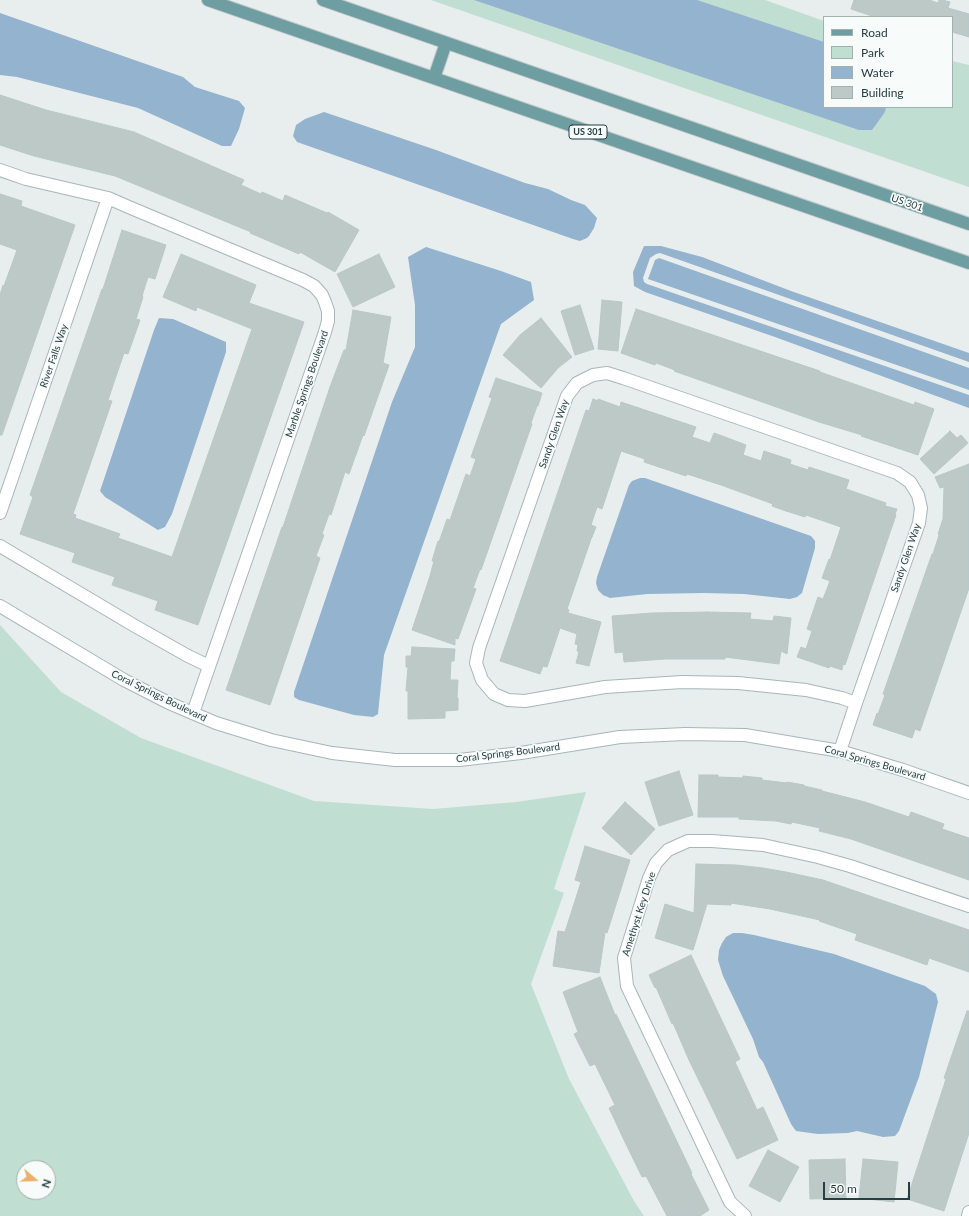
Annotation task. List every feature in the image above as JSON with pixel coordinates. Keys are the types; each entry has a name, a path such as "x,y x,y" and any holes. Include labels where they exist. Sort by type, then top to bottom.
{"main road":[{"name":"US 301","path":"208,0 969,263"},
{"name":"US 301","path":"323,0 969,224"},
{"path":"434,78 446,43"}],"street":[{"name":"Marble Springs Boulevard","path":"0,170 26,179 108,198 303,280 314,286 322,295 328,311 328,320 325,332 193,713"},
{"name":"River Falls Way","path":"0,513 108,198"},
{"name":"Sandy Glen Way","path":"840,751 919,523 921,508 918,495 910,482 897,473 607,373 593,375 577,383 566,396 479,648 476,663 482,680 486,685 494,694 508,700 524,701 605,687 682,682 738,683 806,690 842,698 856,703"},
{"path":"0,546 141,630 209,666"},
{"name":"Coral Springs Boulevard","path":"0,606 124,680 169,703 216,723 271,740 332,753 395,760 459,760 520,753 620,737 685,734 746,735 840,751 903,770 969,793"},
{"name":"Amethyst Key Drive","path":"745,1216 730,1202 627,986 624,958 649,878 656,863 668,850 688,841 712,841 763,845 818,857 850,866 969,906"},
{"path":"968,1216 969,1212"}],"green space":[{"path":"431,0 765,0 823,21 823,108 953,108 953,61 969,65 969,187"},
{"path":"0,625 61,692 141,738 314,801 433,809 516,802 586,792 554,889 564,893 531,984 569,1079 634,1201 644,1216 0,1216"}],"water":[{"path":"474,0 697,0 823,42 823,108 886,108 885,112 872,130 859,130"},
{"path":"0,13 183,77 195,87 239,101 245,108 239,129 231,146 222,146 138,108 17,77 0,75"},
{"path":"324,112 436,150 525,183 548,189 585,205 597,218 594,228 587,238 580,241 573,239 297,142 293,136 296,125 305,119"},
{"path":"644,246 661,246 702,257 791,291 969,353 969,362 660,253 650,258 643,278 644,282 647,284 969,395 969,408 775,337 645,292 634,286 633,272"},
{"path":"426,247 531,282 534,300 501,324 384,655 378,714 373,717 354,715 299,700 294,697 294,692 392,402 415,347 415,305 408,257"},
{"path":"659,258 969,368 969,390 648,279 655,260"},
{"path":"159,318 173,319 226,342 226,352 172,514 165,527 158,530 105,497 100,491"},
{"path":"645,478 811,536 815,541 815,548 802,593 797,597 790,599 744,594 704,593 647,594 610,598 603,595 598,590 596,583 597,577 629,485 632,481"},
{"path":"733,933 754,935 834,954 925,986 936,994 938,1002 919,1077 899,1131 895,1136 883,1137 857,1131 848,1133 818,1134 796,1131 791,1124 763,1062 759,1057 753,1039 723,976 718,960 719,950 726,937"}],"building":[{"path":"854,0 929,0 938,3 939,0 942,0 950,2 948,8 969,14 969,37 953,32 953,16 872,16 851,9"},
{"path":"0,95 46,110 134,132 244,180 241,185 261,194 262,192 283,201 285,195 327,213 328,212 359,230 335,272 300,252 299,254 250,233 251,232 115,176 34,156 0,145"},
{"path":"0,194 22,201 21,206 75,225 2,435 0,435 0,295 17,250 0,244"},
{"path":"122,230 166,245 155,279 148,277 136,319 140,320 128,354 124,353 108,400 112,401 73,514 76,515 75,518 120,534 118,538 172,557 252,329 197,307 196,311 163,297 181,254 256,285 249,303 304,322 198,625 155,610 158,601 112,585 115,577 72,562 75,553 20,534 33,497 30,495 103,289"},
{"path":"379,254 395,287 353,307 337,274"},
{"path":"602,300 622,302 618,351 598,349"},
{"path":"580,305 594,349 575,355 561,311"},
{"path":"636,309 820,371 914,405 915,402 934,409 918,455 861,436 862,435 819,422 674,371 675,370 656,363 655,365 621,353"},
{"path":"353,310 391,317 383,363 389,365 349,474 345,472 331,515 329,514 322,534 324,535 316,556 320,558 270,705 226,690 330,387 344,350 346,350"},
{"path":"541,318 572,357 558,368 541,388 503,355 520,335"},
{"path":"496,378 542,393 481,570 480,569 473,588 476,589 458,639 455,638 455,645 412,630 430,576 434,561 432,561 438,541 439,542 447,519 450,520 466,474 470,476 476,459 471,457 492,398 489,397"},
{"path":"593,399 598,401 598,399 620,407 621,402 696,427 692,437 710,443 714,433 725,437 746,445 743,455 761,461 764,451 791,460 790,464 808,470 809,467 849,480 846,489 886,503 885,506 897,509 845,665 843,664 842,670 830,666 829,668 797,657 801,647 806,649 812,631 807,629 818,597 823,599 830,581 822,578 829,559 830,560 841,527 806,515 805,517 786,511 772,506 773,504 721,485 687,474 686,476 644,462 645,459 621,451 602,509 597,507 591,525 596,527 567,609 569,610 568,613 601,622 589,666 576,663 579,652 577,651 578,645 575,644 577,634 560,628 547,667 543,666 540,674 500,661 586,410 589,411"},
{"path":"950,431 957,438 961,435 968,443 934,474 920,459"},
{"path":"969,464 969,588 920,731 915,729 912,738 873,725 885,695 883,694 933,554 943,519 944,487 940,488 935,477"},
{"path":"652,613 751,613 750,619 773,621 774,616 791,618 787,654 781,651 779,664 725,657 725,659 665,659 624,662 623,652 615,653 612,616"},
{"path":"412,647 455,649 454,661 451,661 450,680 458,680 458,710 445,711 445,718 408,719 408,691 406,691 408,667 406,667 406,656 411,656"},
{"path":"679,771 693,815 659,826 645,782"},
{"path":"699,775 718,775 718,777 743,778 743,776 804,785 865,802 909,817 911,812 944,824 942,829 969,838 969,880 851,839 819,831 820,828 792,822 791,824 776,821 739,819 739,817 698,817"},
{"path":"625,802 655,829 631,855 602,828"},
{"path":"585,846 630,860 607,933 605,932 599,973 553,966 558,931 565,932 581,882 575,880"},
{"path":"696,864 736,865 763,868 823,880 969,930 969,972 929,958 927,965 855,940 857,934 819,921 820,920 770,909 731,903 731,905 707,904 693,950 655,938 665,904 694,913"},
{"path":"691,955 740,1059 735,1062 757,1110 763,1107 778,1140 737,1159 649,975"},
{"path":"600,977 615,1015 616,1014 709,1210 700,1216 667,1216 646,1176 642,1177 624,1140 609,1108 615,1105 595,1064 590,1066 574,1034 578,1032 563,992"},
{"path":"967,1011 969,1011 969,1133 944,1211 907,1199 946,1079 944,1078"},
{"path":"768,1150 799,1167 780,1202 749,1186"},
{"path":"845,1159 846,1198 810,1199 809,1160"},
{"path":"863,1159 898,1162 894,1202 859,1198"}]}
